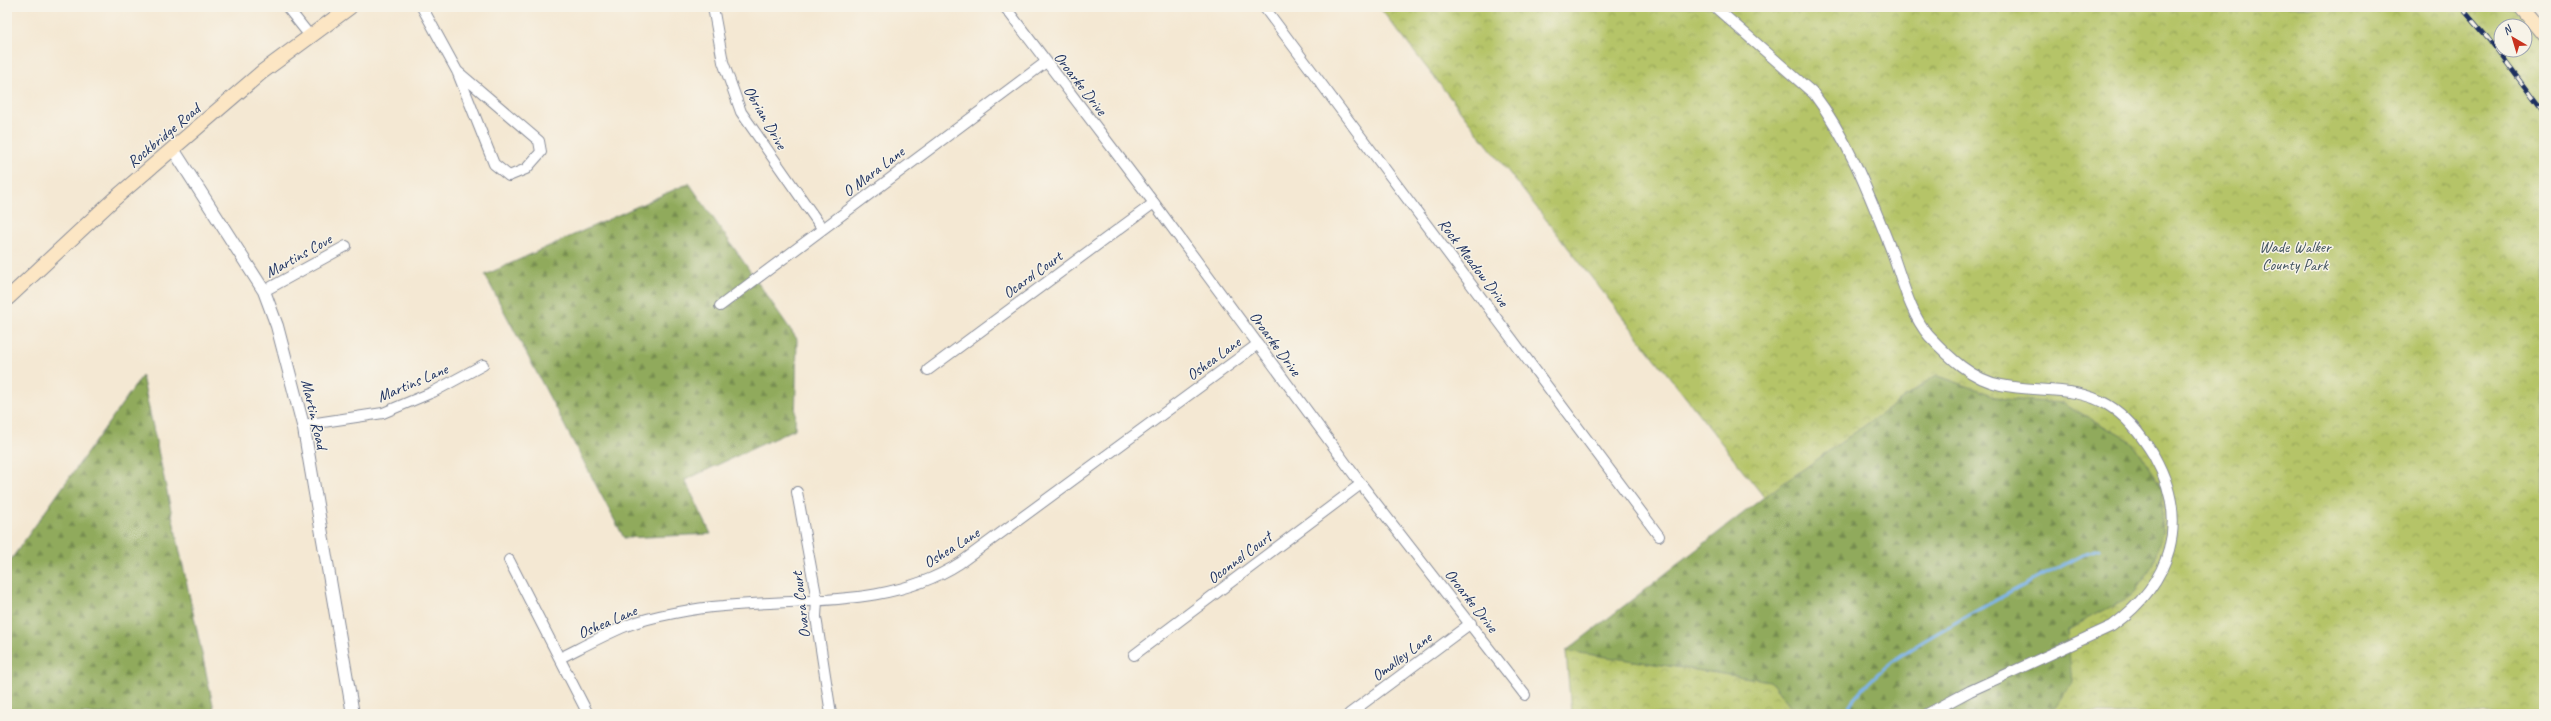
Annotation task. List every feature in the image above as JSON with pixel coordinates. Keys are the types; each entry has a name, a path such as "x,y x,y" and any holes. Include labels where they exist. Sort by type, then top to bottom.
{"main road":[{"name":"Rockbridge Road","path":"7,299 79,230 262,72 350,7"},
{"path":"2521,7 2544,36"}],"street":[{"path":"288,7 310,36"},
{"path":"422,7 457,71 494,164 509,176 526,169 541,152 539,141 457,71"},
{"name":"Obrian Drive","path":"713,7 723,62 742,112 822,228"},
{"name":"Oroarke Drive","path":"1005,7 1154,203 1361,484 1525,694"},
{"name":"Rock Meadow Drive","path":"1264,7 1659,536"},
{"path":"1715,7 1814,94 1827,112 1882,229 1913,308 1928,334 1964,370 1999,385 2066,390 2088,396 2109,406 2132,424 2140,435 2161,468 2170,490 2173,520 2169,550 2164,564 2150,591 2129,613 2112,626 1970,692 1927,714"},
{"name":"O Mara Lane","path":"720,306 822,228 1046,62"},
{"name":"Martin Road","path":"173,149 264,291 277,326 303,425 353,714"},
{"name":"Ocarol Court","path":"928,370 1154,203"},
{"name":"Martins Cove","path":"264,291 346,246"},
{"name":"Oshea Lane","path":"560,658 627,625 663,616 723,606 864,596 905,588 947,571 1258,344"},
{"name":"Martins Lane","path":"303,425 382,413 433,392 483,365"},
{"name":"Oconnel Court","path":"1134,655 1361,484"},
{"name":"Ovara Court","path":"797,492 817,600 816,617 831,714"},
{"path":"509,560 588,714"},
{"name":"Omalley Lane","path":"1349,714 1471,623"}],"green space":[{"name":"Wade Walker County Park","path":"1379,7 2529,7 2544,23 2544,714 2050,714 2072,682 2067,630 2133,595 2152,566 2162,534 2163,489 2132,442 2063,403 2004,399 1936,375 1764,497"},
{"path":"689,183 797,339 795,429 685,480 711,534 624,538 485,275"},
{"path":"1936,375 2004,399 2063,403 2132,442 2163,489 2162,534 2152,566 2133,595 2067,630 2073,682 2050,714 1796,714 1770,681 1566,651 1764,497"},
{"path":"142,376 215,714 7,714 7,565"},
{"path":"1566,651 1770,681 1796,714 1567,714 1571,713"}],"waterway":[{"path":"1843,714 1868,683 1910,649 1960,620 2085,553 2099,549"}],"railway":[{"path":"2461,7 2488,38 2544,113"}]}
